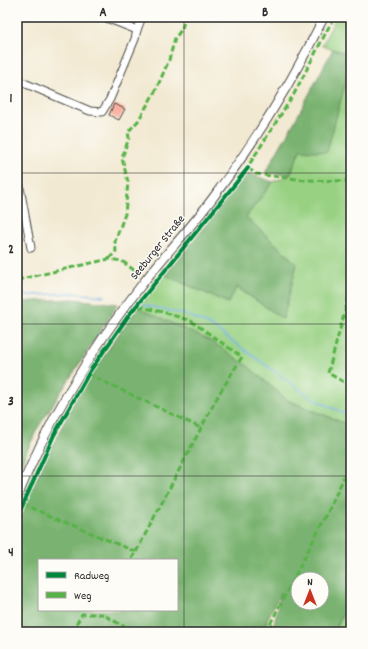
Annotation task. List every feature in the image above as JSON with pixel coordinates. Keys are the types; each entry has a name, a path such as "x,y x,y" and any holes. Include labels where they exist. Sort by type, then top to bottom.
{"main road":[{"name":"Seeburger Straße","path":"17,498 48,431 79,374 123,309 215,196 250,148 300,65 324,17"}],"lane":[{"path":"104,17 137,30"},
{"path":"17,80 90,111 102,112 110,99 135,39 142,17"},
{"path":"17,171 31,248"}],"green space":[{"path":"336,17 351,17 351,55 322,46"},
{"path":"333,49 351,55 351,62 327,152 300,150 290,175 265,173 296,119"},
{"path":"351,62 351,426 287,400 138,308 165,275 228,303 236,287 283,318 297,264 245,216 273,182 290,175 300,150 346,81"},
{"path":"247,173 273,182 246,217 297,264 283,319 237,287 228,303 165,275"},
{"path":"72,299 118,304 37,429 17,473 17,302"},
{"path":"138,308 211,341 249,367 287,400 351,426 351,597 334,632 287,632 274,625 281,592 261,632 17,632 17,517 76,398 129,318"},
{"path":"351,597 351,632 334,632"},
{"path":"266,621 274,625 270,632 261,632"}],"building":[{"path":"114,104 125,109 119,120 109,115"}],"waterway":[{"path":"17,296 72,293 104,296"},
{"path":"143,305 184,314 210,325 310,397 351,417"}],"marked path":[{"path":"109,259 116,251 115,241 125,214 128,182 122,158 129,138 128,132 138,121 156,90 169,60 175,38 182,29 185,17"},
{"path":"245,171 294,94 334,17"},
{"path":"248,168 256,174 305,180 351,181"},
{"path":"17,280 109,259 122,261 139,274"},
{"path":"351,289 328,373 351,386"},
{"path":"136,306 163,312 191,321 242,357 219,394 136,552"},
{"path":"88,374 201,428"},
{"path":"266,632 326,516 351,462"},
{"path":"22,504 136,552 132,559"},
{"path":"72,632 82,614 102,614 134,632"},
{"path":"259,632 271,626 278,626 290,632"}],"cycle path":[{"path":"17,518 54,435 90,371 129,315 248,168"}]}
